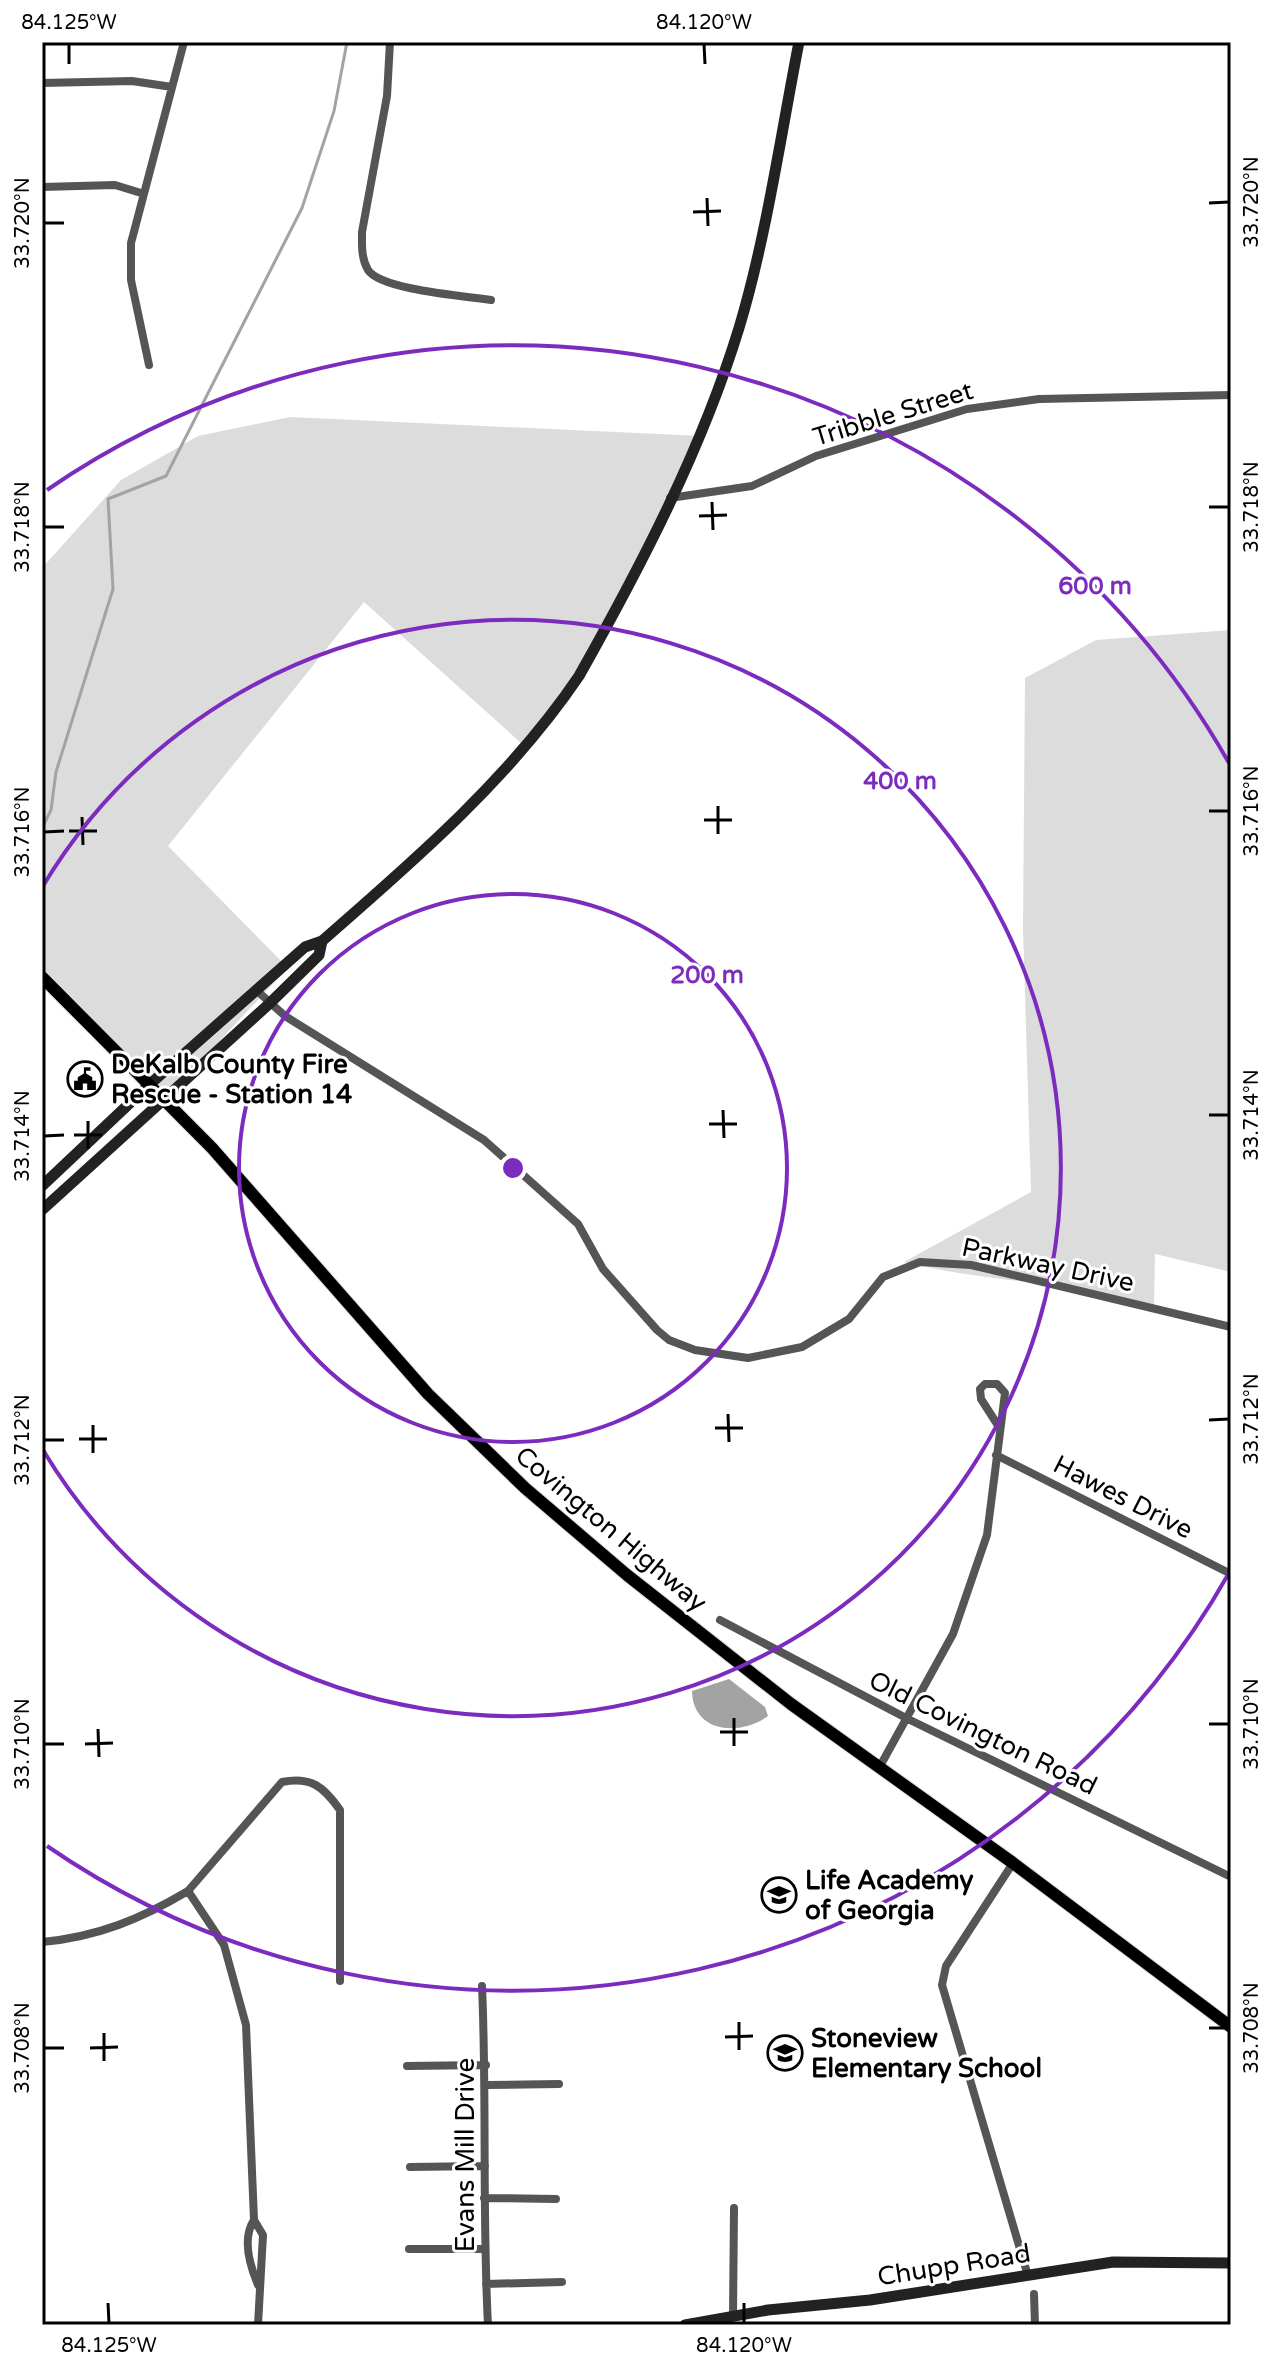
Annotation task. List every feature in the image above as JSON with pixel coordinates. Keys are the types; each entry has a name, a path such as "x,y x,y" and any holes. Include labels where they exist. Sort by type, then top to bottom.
{"main road":[{"path":"42,1186 256,990 305,947 322,941 461,814 556,710 600,639 705,425 738,329 799,42"},
{"path":"42,1210 269,1004 319,955 322,941"},
{"name":"Covington Highway","path":"42,977 212,1148 428,1394 496,1462 627,1575 879,1768 1013,1863 1231,2027"},
{"name":"Chupp Road","path":"685,2325 1113,2262 1231,2263"}],"street":[{"path":"149,365 131,280 131,243 141,193 184,42"},
{"path":"390,42 387,96 362,232 361,254 369,273 388,283 491,300"},
{"path":"42,83 132,81 172,87"},
{"path":"42,187 115,185 141,193"},
{"name":"Tribble Street","path":"669,498 752,486 816,456 967,409 1039,399 1231,395"},
{"name":"Parkway Drive","path":"256,990 269,1004 484,1140 578,1224 603,1269 657,1330 669,1340 695,1350 748,1358 802,1347 849,1319 883,1277 920,1262 971,1265 1231,1327"},
{"path":"879,1768 953,1634 987,1535 1005,1393 997,1384 985,1384 980,1389 981,1399 999,1427"},
{"name":"Hawes Drive","path":"996,1455 1231,1574"},
{"name":"Old Covington Road","path":"720,1620 908,1719 1231,1877"},
{"path":"42,1942 103,1932 146,1916 188,1891 271,1791 282,1782 299,1778 315,1782 340,1810 340,1981"},
{"path":"1013,1863 946,1966 942,1985 1028,2276"},
{"path":"188,1891 224,1945 246,2025 254,2220 263,2235 258,2325"},
{"name":"Evans Mill Drive","path":"482,1986 487,2085 484,2249 488,2325"},
{"path":"407,2066 486,2065"},
{"path":"487,2085 559,2084"},
{"path":"410,2167 485,2166"},
{"path":"484,2198 556,2199"},
{"path":"733,2316 734,2208"},
{"path":"254,2220 249,2227 250,2267 258,2285"},
{"path":"409,2249 484,2249"},
{"path":"486,2284 562,2282"},
{"path":"1034,2294 1035,2325"}],"shaded area":[{"path":"290,417 701,436 592,659 521,743 364,602 168,846 288,968 164,1100 42,979 42,568 121,480 198,436"},
{"path":"1231,630 1231,1272 1155,1254 1154,1306 1092,1292 904,1262 1031,1192 1023,929 1025,678 1096,640"},
{"path":"729,1679 765,1707 768,1716 745,1727 732,1728 709,1723 700,1716 692,1691"}],"waterway":[{"path":"42,828 51,810 56,772 113,589 108,499 166,476 302,208 334,111 347,42"}],"place":[{"name":"DeKalb County Fire Rescue - Station 14","path":"85,1079"},
{"name":"Life Academy of Georgia","path":"779,1895"},
{"name":"Stoneview Elementary School","path":"785,2053"}]}
